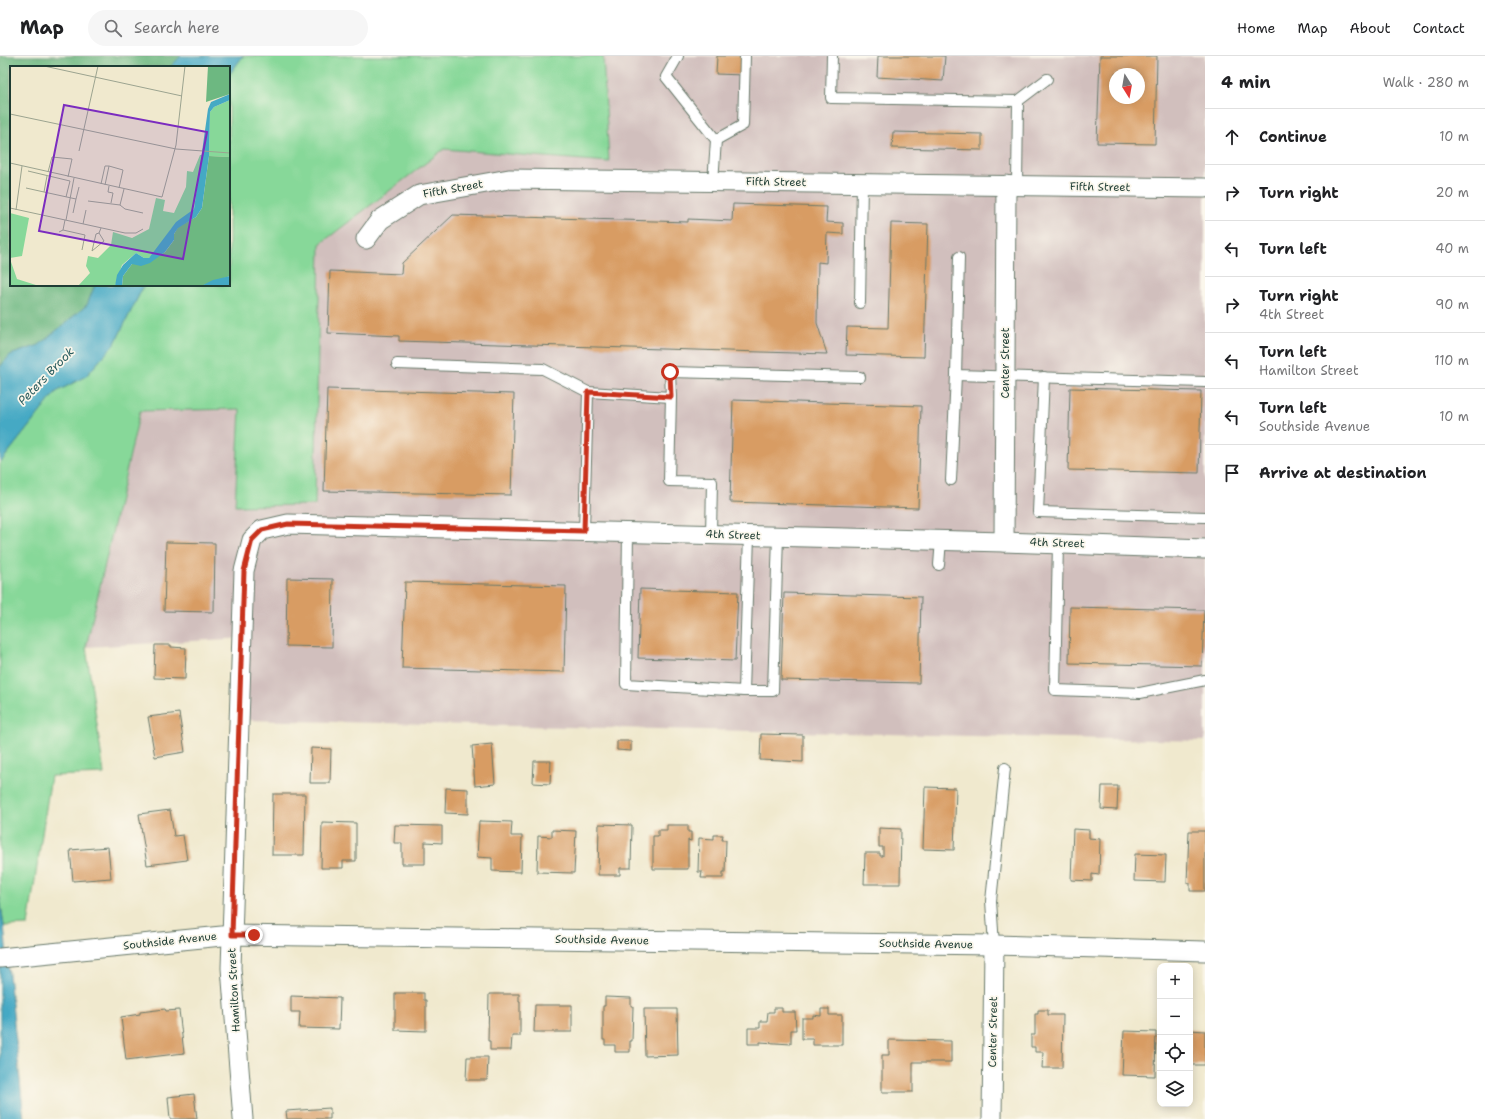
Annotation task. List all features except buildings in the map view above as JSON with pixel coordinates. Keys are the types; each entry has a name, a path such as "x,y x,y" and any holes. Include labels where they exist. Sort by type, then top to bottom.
{"street":[{"name":"Fifth Street","path":"366,239 380,220 419,195 509,179 1205,188"},
{"name":"Center Street","path":"1004,542 1005,377 1011,185"},
{"name":"4th Street","path":"262,530 288,524 1058,543 1205,549"},
{"name":"Hamilton Street","path":"243,1119 231,968 232,935 244,571 252,540 262,530"},
{"name":"Southside Avenue","path":"9,957 232,935 994,945 1205,950"},
{"name":"Center Street","path":"992,1119 994,945"}],"lane":[{"path":"678,56 666,77 716,140 713,182"},
{"path":"716,140 743,125 745,56"},
{"path":"832,56 831,98 1018,101 1047,79"},
{"path":"1011,185 1018,101"},
{"path":"860,303 862,184"},
{"path":"951,480 956,375 959,257"},
{"path":"397,364 543,369 588,392 671,397"},
{"path":"711,534 712,482 669,481 671,397 670,372 860,376"},
{"path":"956,375 1205,382"},
{"path":"1044,377 1038,512 1205,517"},
{"path":"584,531 588,392"},
{"path":"628,532 626,684 744,691 773,691 778,536"},
{"path":"744,691 749,535"},
{"path":"939,565 941,540"},
{"path":"1058,543 1055,690 1140,693 1205,680"},
{"path":"994,945 991,901 1005,768"}],"shaded area":[{"path":"603,56 1205,56 1205,741 243,720 245,638 86,647 140,411 240,409 316,402 320,244 444,149 609,162"}],"green space":[{"path":"0,56 181,56 171,66 10,66 10,286 95,286 87,305 39,345 10,355 0,367"},
{"path":"243,56 603,56 609,162 444,149 320,244 315,505 235,506 240,409 140,411 86,647 104,774 51,776 28,925 4,926 0,898 0,463 56,392 86,376 115,343 144,286 230,286 230,74"}],"water":[{"path":"181,56 243,56 230,74 230,66 171,66"},
{"name":"Peters Brook","path":"95,286 144,286 115,343 86,376 56,392 0,463 0,367 10,355 39,345 87,305"},
{"path":"0,898 4,926 24,1119 0,1119"}],"route":[{"path":"254,935 232,935 244,571 252,540 262,530 288,524 584,531 588,392 671,397 670,372"}]}
